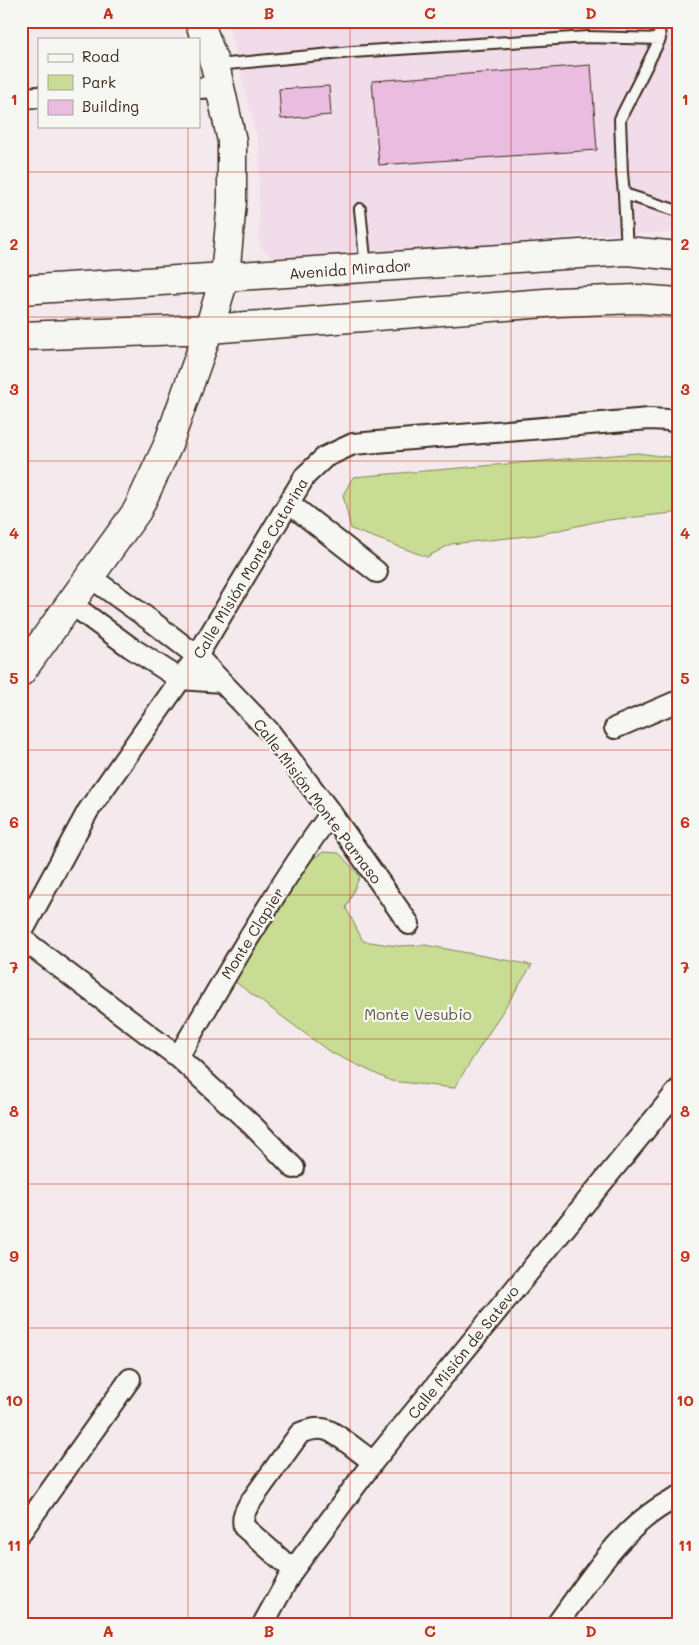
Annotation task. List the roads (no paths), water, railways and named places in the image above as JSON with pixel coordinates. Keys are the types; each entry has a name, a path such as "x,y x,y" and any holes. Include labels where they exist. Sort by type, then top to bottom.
{"main road":[{"path":"21,672 137,511 167,447 209,329 225,276 232,202 232,140 212,80 199,21"},
{"name":"Avenida Mirador","path":"21,290 627,251 678,256"},
{"path":"21,336 209,329 558,302 638,299 678,302"}],"street":[{"path":"21,98 38,98"},
{"name":"Calle Misión Monte Catarina","path":"21,934 88,811 198,656 305,476 325,457 353,444 650,419 668,420 678,423"},
{"path":"290,504 377,572"},
{"name":"Calle Misión Monte Parnaso","path":"90,577 198,656 269,731 331,813 409,924"},
{"path":"70,604 130,647 180,679 222,682"},
{"path":"615,728 678,701"},
{"name":"Monte Clapier","path":"178,1057 250,934 310,841 331,813"},
{"path":"21,938 178,1057 253,1126 294,1168"},
{"name":"Calle Misión de Satevo","path":"263,1624 292,1570 373,1462 678,1090"},
{"path":"21,1532 130,1379"},
{"path":"292,1570 244,1527 242,1520 249,1504 300,1433 308,1430 329,1430 373,1462"},
{"path":"557,1624 613,1549 640,1521 664,1503 678,1497"}],"lane":[{"path":"627,251 620,119 660,39 658,21"},
{"path":"212,80 362,52 588,37 660,39"},
{"path":"624,194 678,210"},
{"path":"360,209 366,268"}],"park label":[{"name":"Monte Vesubio","path":"418,1014"}]}
